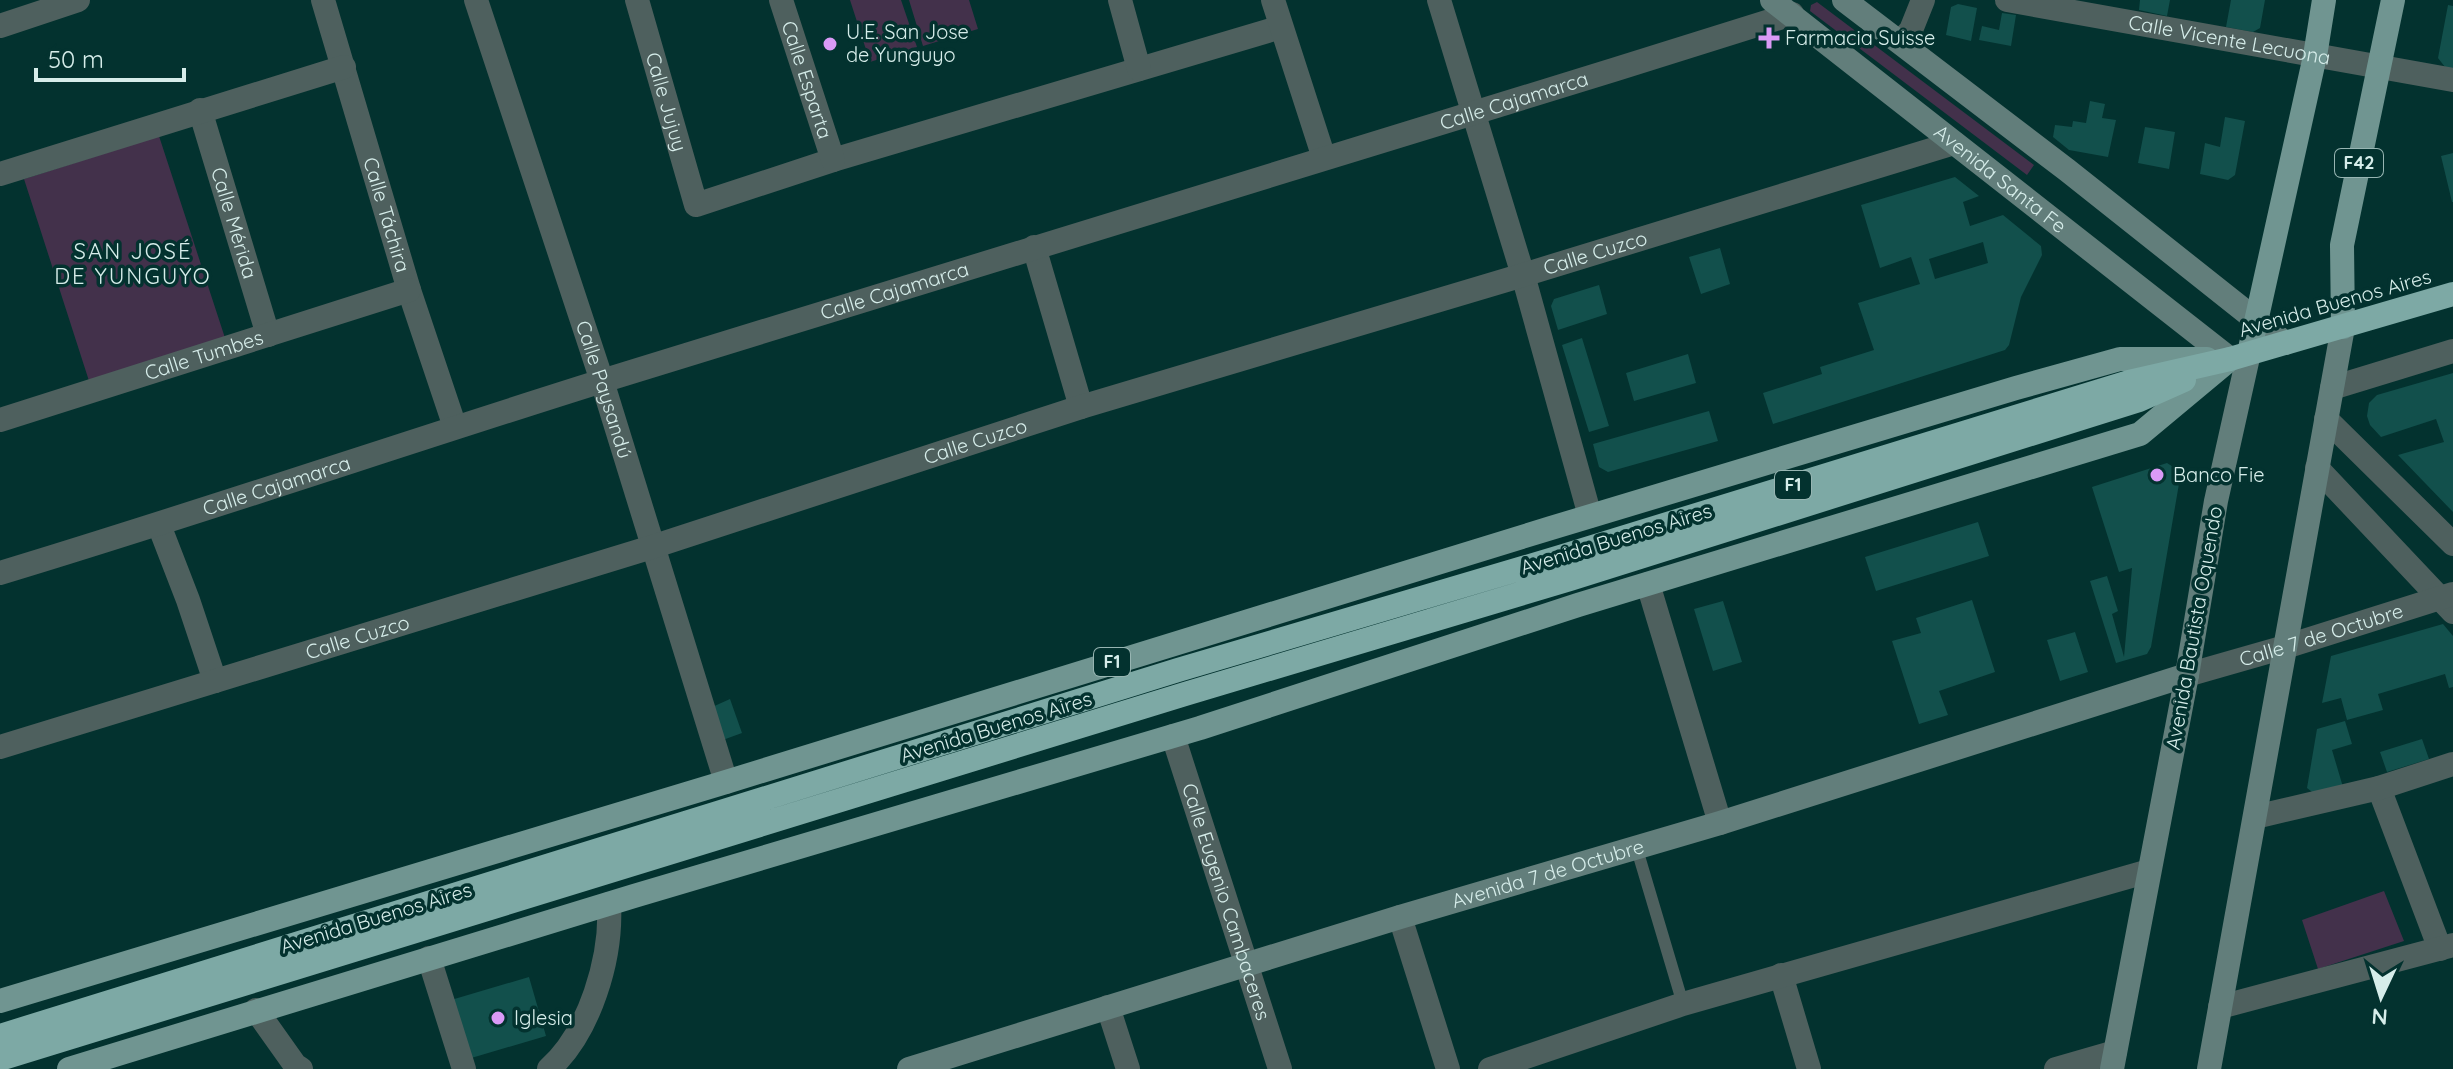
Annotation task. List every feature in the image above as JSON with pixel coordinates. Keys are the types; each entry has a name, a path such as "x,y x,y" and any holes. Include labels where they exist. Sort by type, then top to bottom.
{"highway":[{"name":"Avenida Buenos Aires","path":"0,1036 1178,670 2129,382 2239,356 2453,294"},
{"name":"Avenida Buenos Aires","path":"0,1059 2035,434 2139,400 2239,356"}],"main road":[{"path":"1844,0 2067,170 2285,343"},
{"name":"Avenida Bautista Oquendo","path":"2114,1060 2187,675 2239,356 2256,321 2315,56 2324,0"},
{"name":"F42","path":"2209,1069 2343,327 2342,245 2393,0"},
{"name":"Avenida Santa Fe","path":"1782,7 1954,143 2239,356"},
{"name":"Avenida Buenos Aires","path":"0,1001 2016,388 2120,359 2239,356"},
{"name":"Avenida Buenos Aires","path":"69,1069 256,1010 1173,736 1648,584 2140,434 2239,356"},
{"name":"Avenida 7 de Octubre","path":"909,1069 1400,917 1720,823 2187,675"}],"street":[{"path":"0,26 78,0"},
{"name":"Calle Táchira","path":"323,0 409,290 455,427"},
{"name":"Calle Paysandú","path":"476,0 602,381 726,782"},
{"name":"Calle Jujuy","path":"637,0 696,205 833,160"},
{"name":"Calle Esparta","path":"781,0 833,160"},
{"path":"1120,0 1139,69"},
{"path":"1273,0 1324,158"},
{"path":"1439,0 1523,275 1590,516"},
{"path":"1900,42 1911,30 1923,0"},
{"name":"Calle Vicente Lecuona","path":"2007,0 2453,80"},
{"name":"Calle Cajamarca","path":"0,573 159,525 602,381 1474,114 1782,7"},
{"path":"833,160 1281,27"},
{"path":"0,174 344,67"},
{"name":"Calle Mérida","path":"200,110 268,335"},
{"name":"Calle Cuzco","path":"0,747 652,547 1081,407 1954,143"},
{"path":"1034,247 1081,407"},
{"name":"Calle Tumbes","path":"0,420 409,290"},
{"path":"2332,388 2453,351"},
{"path":"2326,419 2453,544"},
{"path":"2317,468 2449,601"},
{"path":"159,525 215,681"},
{"path":"1648,584 1720,823"},
{"name":"Calle 7 de Octubre","path":"2187,675 2449,601"},
{"name":"Calle Eugenio Cambaceres","path":"1173,736 1280,1069"},
{"path":"2255,817 2379,788 2453,764"},
{"path":"2220,1007 2446,947 2379,788"},
{"path":"1490,1069 1683,1004 2149,871"},
{"path":"549,1069 578,1032 595,990 606,958 609,904"},
{"path":"1400,917 1448,1069"},
{"path":"429,958 464,1069"},
{"path":"1781,975 1809,1069"},
{"path":"1108,1007 1128,1069"},
{"path":"256,1010 301,1069"},
{"path":"2056,1069 2114,1060"}],"lane":[{"path":"1636,846 1683,1004"}],"shaded area":[{"path":"850,0 901,0 917,47 870,62"},
{"path":"909,0 969,0 978,29 923,46"},
{"path":"1817,2 2034,165 2027,175 1810,11 1811,5"},
{"path":"159,136 226,341 90,384 24,179"},
{"path":"2384,891 2404,941 2318,969 2302,920"}],"building":[{"path":"2140,0 2170,0 2167,16 2139,10"},
{"path":"2231,0 2265,0 2260,28 2253,32 2226,27"},
{"path":"1958,4 1977,8 1971,41 1946,35 1951,7"},
{"path":"2448,5 2453,6 2453,69 2445,67 2438,58"},
{"path":"2002,13 2016,15 2011,46 1979,40 1982,26 1999,30"},
{"path":"2090,101 2105,104 2102,118 2116,120 2108,157 2069,150 2053,137 2055,125 2072,127 2073,121 2086,123"},
{"path":"2225,117 2245,121 2235,175 2228,180 2200,174 2205,143 2220,147"},
{"path":"2145,127 2175,132 2169,169 2138,163"},
{"path":"2453,153 2453,202 2452,202 2441,156"},
{"path":"1955,177 1979,196 1963,202 1970,226 2003,215 2041,246 2042,255 2021,297 2009,345 2005,350 1773,424 1763,393 1822,374 1820,367 1874,350 1858,303 1920,284 1911,257 1880,268 1861,205","holes":["1983,242 1988,263 1935,279 1929,259"]},
{"path":"1720,248 1730,284 1701,294 1689,257"},
{"path":"1599,285 1607,314 1558,330 1551,306 1554,299"},
{"path":"1582,338 1609,426 1589,432 1562,345"},
{"path":"1688,354 1696,383 1634,401 1626,373"},
{"path":"2453,373 2453,512 2398,455 2444,442 2436,419 2381,437 2370,425 2367,416 2369,403 2377,395"},
{"path":"1709,411 1718,441 1608,472 1599,467 1593,444"},
{"path":"2167,463 2181,472 2151,647 2147,654 2116,663 2090,581 2107,576 2118,611 2112,614 2124,657 2132,568 2119,572 2092,487"},
{"path":"1978,522 1989,556 1876,591 1865,557"},
{"path":"1972,600 1995,672 1939,691 1948,715 1919,724 1892,641 1921,633 1916,618"},
{"path":"1723,601 1742,662 1713,671 1694,609"},
{"path":"2443,624 2453,636 2453,687 2449,688 2445,674 2378,694 2383,710 2347,720 2341,698 2322,703 2331,656"},
{"path":"2075,632 2088,672 2060,681 2047,640"},
{"path":"730,699 742,733 720,741 710,708"},
{"path":"2345,721 2352,744 2332,750 2343,787 2316,795 2307,788 2317,729"},
{"path":"2422,739 2429,759 2387,772 2380,752"},
{"name":"Iglesia","path":"529,977 546,1036 468,1059 451,1000"}],"place":[{"name":"Farmacia Suisse","path":"1769,38"},
{"name":"U.E. San Jose de Yunguyo","path":"830,44"},
{"name":"Banco Fie","path":"2157,475"},
{"name":"Iglesia","path":"498,1018"}],"district":[{"name":"SAN JOSÉ DE YUNGUYO","path":"133,264"}]}
